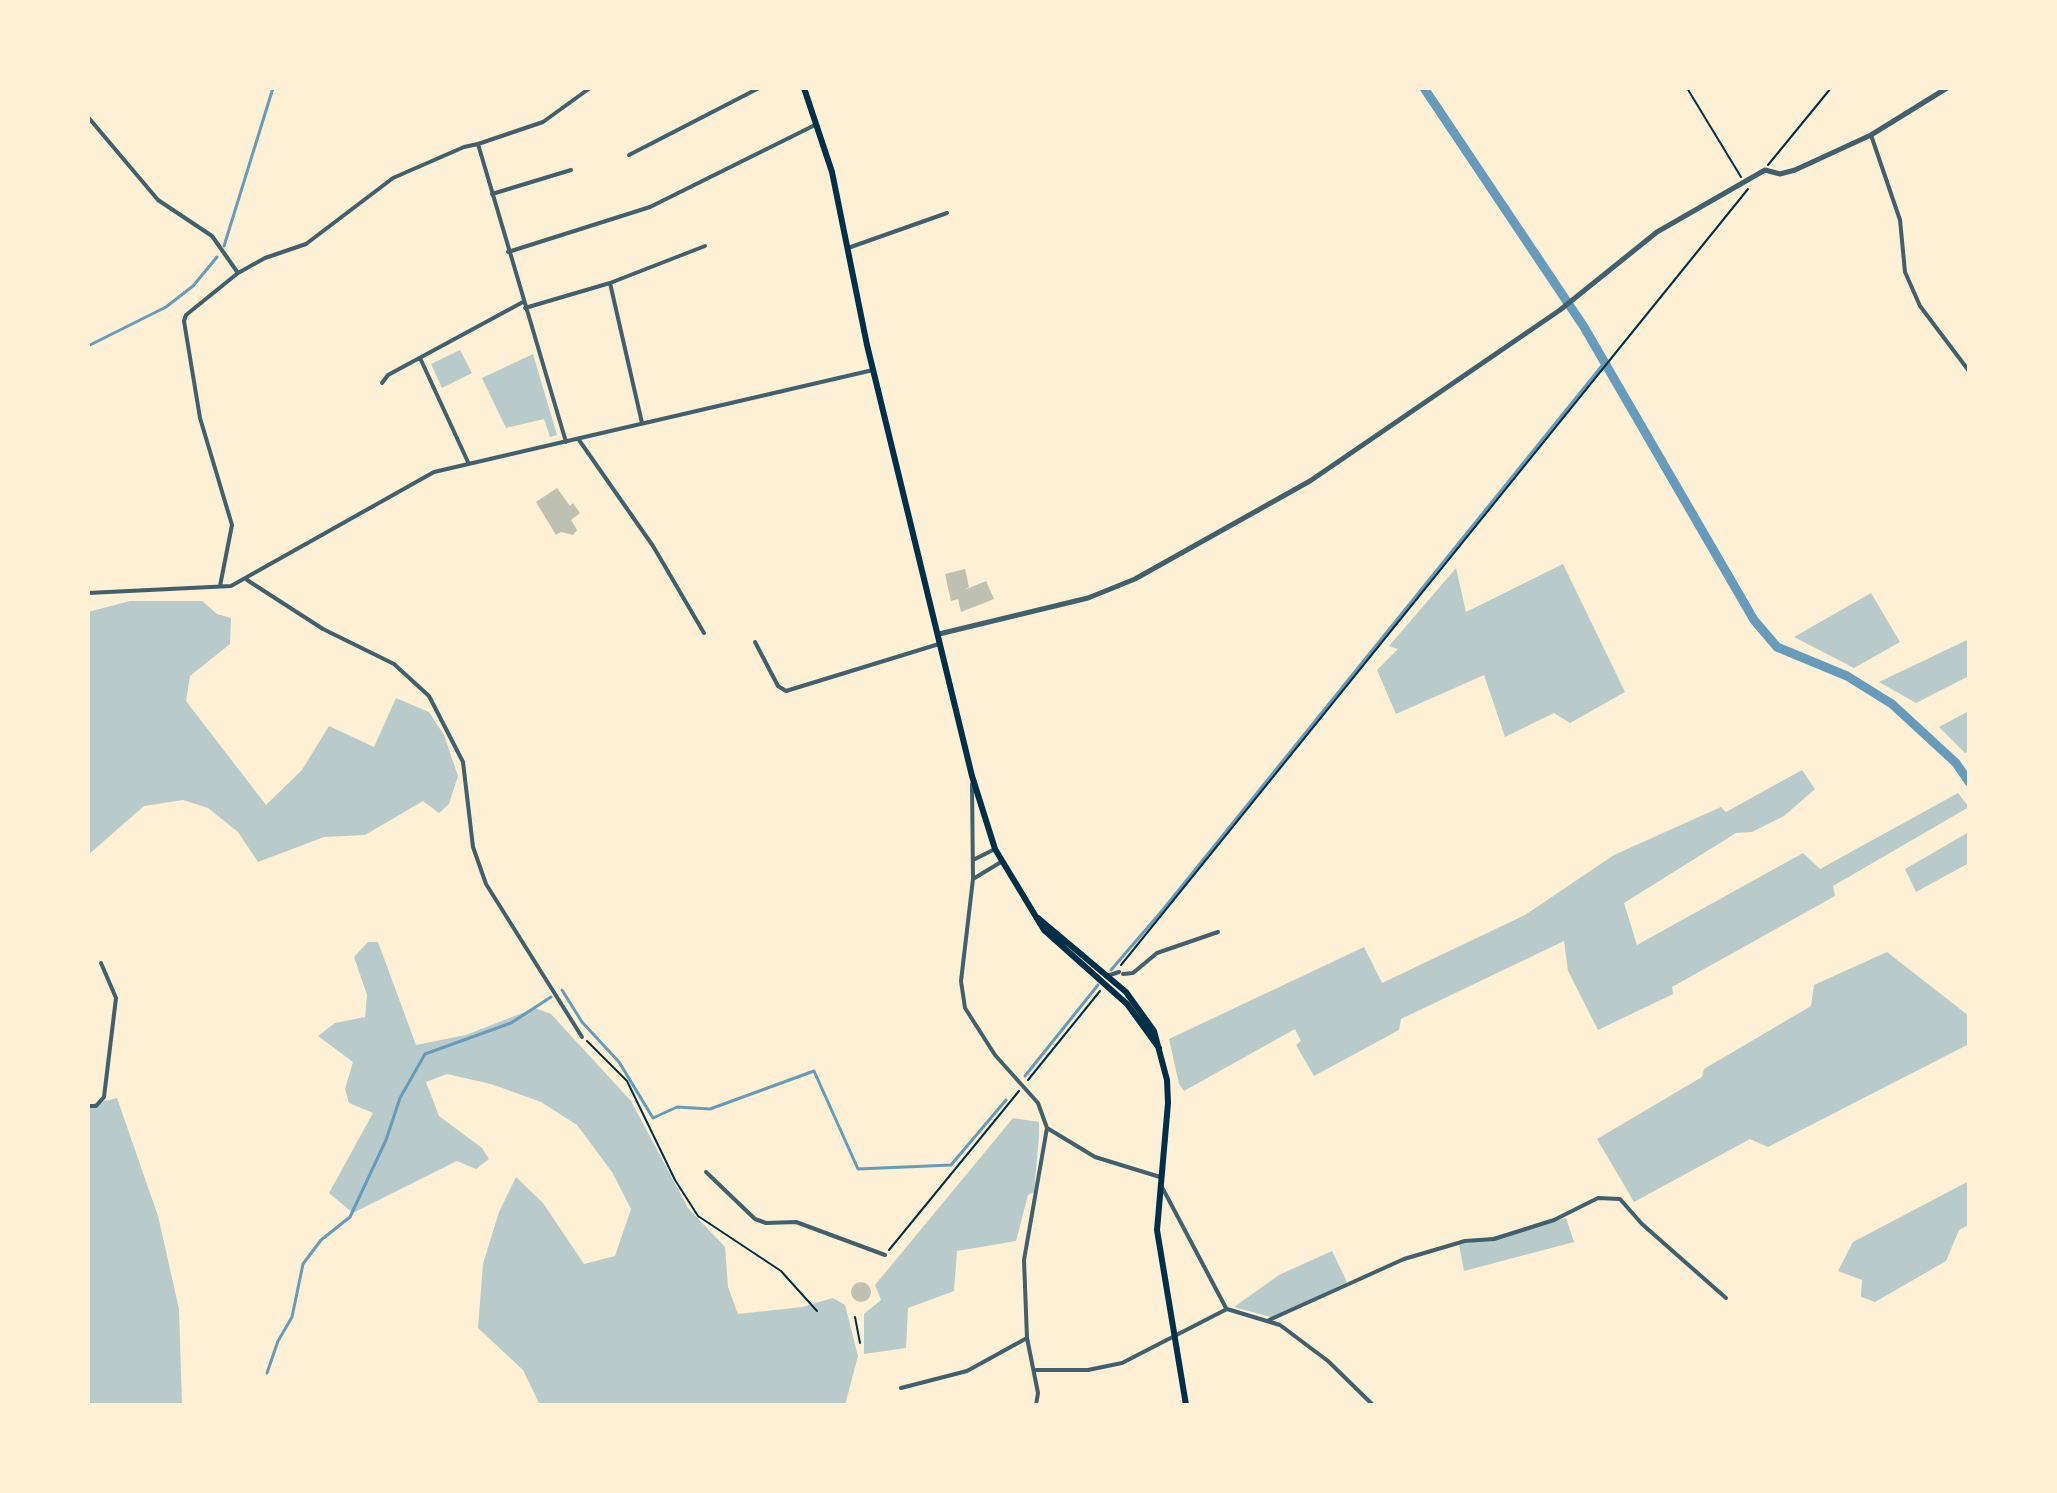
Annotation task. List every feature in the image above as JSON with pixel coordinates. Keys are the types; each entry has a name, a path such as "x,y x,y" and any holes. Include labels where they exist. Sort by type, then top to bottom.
{"main road":[{"path":"804,88 818,124 873,370 973,778 995,849 1055,942 1106,980 1132,1009 1159,1048 1168,1103 1157,1230 1186,1405"}],"street":[{"path":"219,587 232,525 200,418 184,321 193,306 238,273 265,258 306,244 401,174 464,147 543,122 590,88"},
{"path":"629,155 759,88"},
{"path":"939,634 1088,598 1135,579 1310,481 1560,310 1657,232 1762,172 1780,174 1795,170 1871,135 1947,88"},
{"path":"88,117 158,200 212,236 238,273"},
{"path":"508,252 650,207 818,124"},
{"path":"1871,135 1900,220 1905,272 1920,306 1969,371"},
{"path":"478,144 566,442"},
{"path":"492,194 571,170"},
{"path":"848,248 947,213"},
{"path":"382,383 388,375 524,305 610,283 705,246"},
{"path":"610,283 642,423"},
{"path":"420,358 468,462"},
{"path":"88,593 219,587 247,580 415,481 468,462 873,370"},
{"path":"579,439 653,546 704,633"},
{"path":"247,580 323,629 394,664 429,696 463,762 473,847 486,884 582,1037"},
{"path":"755,642 778,686 786,691 941,643"},
{"path":"973,778 973,879 961,981 965,1008 970,1021 1044,1112 1047,1128 1024,1260 1027,1338 1036,1370 1036,1405"},
{"path":"973,860 995,849"},
{"path":"973,879 1001,862"},
{"path":"1106,980 1119,972 1133,973 1157,953 1218,932"},
{"path":"88,1106 96,1106 104,1097 116,998 101,963"},
{"path":"1047,1128 1095,1157 1160,1180 1227,1309"},
{"path":"706,1172 755,1219 766,1223 796,1222 885,1255"},
{"path":"1269,1320 1404,1259 1465,1241 1494,1239 1554,1220 1598,1198 1620,1199 1642,1224 1726,1298"},
{"path":"1036,1370 1106,1368 1227,1309 1269,1320 1328,1361 1373,1405"},
{"path":"901,1388 967,1371 1027,1338"}],"path":[{"path":"1687,88 1744,182"},
{"path":"1762,172 1831,88"},
{"path":"1119,972 1752,185"},
{"path":"885,1255 1106,980"},
{"path":"582,1037 627,1081 675,1180 698,1216 781,1271 817,1311"},
{"path":"855,1317 860,1343"}],"shaded area":[{"path":"460,350 472,373 442,388 431,364"},
{"path":"533,354 557,435 550,437 544,419 506,428 482,378"},
{"path":"1563,564 1625,692 1570,723 1554,713 1505,737 1484,675 1396,714 1377,670 1398,649 1389,646 1456,568 1466,612"},
{"path":"1871,593 1900,642 1854,668 1794,637"},
{"path":"130,601 202,601 217,614 231,618 230,644 190,676 186,701 266,805 302,770 329,726 374,747 396,698 429,712 444,735 458,776 449,804 439,813 423,801 365,835 324,837 258,862 238,832 208,808 183,800 144,806 88,855 88,612"},
{"path":"1969,639 1969,676 1916,703 1879,682"},
{"path":"1969,711 1969,751 1965,753 1939,727"},
{"path":"1802,770 1815,789 1784,816 1752,832 1736,833 1624,903 1637,945 1803,853 1820,869 1958,793 1969,807 1833,886 1835,896 1672,987 1673,994 1598,1030 1568,971 1564,941 1401,1019 1399,1030 1314,1076 1296,1045 1301,1041 1295,1029 1184,1091 1179,1084 1169,1039 1364,947 1382,983 1525,915 1614,855 1721,807 1726,812"},
{"path":"1969,832 1969,863 1916,892 1905,869"},
{"path":"368,942 378,942 416,1045 466,1035 535,1008 551,1014 631,1101 688,1208 725,1247 728,1287 738,1314 802,1307 833,1298 845,1305 858,1356 845,1405 540,1405 523,1370 478,1328 483,1264 499,1212 516,1177 543,1203 584,1264 615,1256 631,1209 612,1172 577,1125 541,1102 491,1084 447,1074 426,1082 439,1116 482,1148 489,1159 476,1169 457,1161 353,1213 329,1193 373,1113 349,1103 345,1089 353,1062 318,1036 335,1023 365,1017 367,995 354,957"},
{"path":"1887,952 1969,1016 1969,1044 1768,1147 1750,1139 1634,1202 1597,1139 1702,1077 1704,1069 1811,1006 1814,985"},
{"path":"117,1098 158,1216 179,1309 182,1405 88,1405 88,1105"},
{"path":"1013,1118 1039,1122 1034,1192 1028,1195 1016,1241 957,1251 954,1291 908,1308 906,1348 864,1354 864,1314 881,1300 875,1285"},
{"path":"1969,1181 1969,1225 1959,1230 1946,1261 1875,1302 1861,1297 1862,1280 1838,1271 1853,1242"},
{"path":"1566,1218 1574,1242 1464,1271 1459,1245"},
{"path":"1332,1251 1347,1282 1274,1318 1234,1307 1279,1275"}],"building":[{"path":"557,488 570,506 573,503 580,513 571,520 577,530 573,535 561,532 556,535 536,502"},
{"path":"965,569 969,587 964,590 986,581 994,599 961,612 958,599 951,601 945,574"},
{"path":"861,1282 868,1285 871,1292 868,1299 861,1302 854,1299 851,1292 854,1285"}],"waterway":[{"path":"224,246 273,88"},
{"path":"1424,88 1584,327 1754,620 1777,647 1847,676 1892,704 1956,763 1969,782"},
{"path":"88,346 166,307 193,286 217,257"},
{"path":"1111,970 1605,362"},
{"path":"1025,1076 1098,985"},
{"path":"562,990 582,1022 619,1062 653,1118 677,1107 710,1109 814,1071 858,1169 951,1165 1006,1100"},
{"path":"267,1373 278,1341 292,1317 303,1264 321,1240 350,1217 386,1140 400,1098 425,1054 511,1023 551,997"}]}
